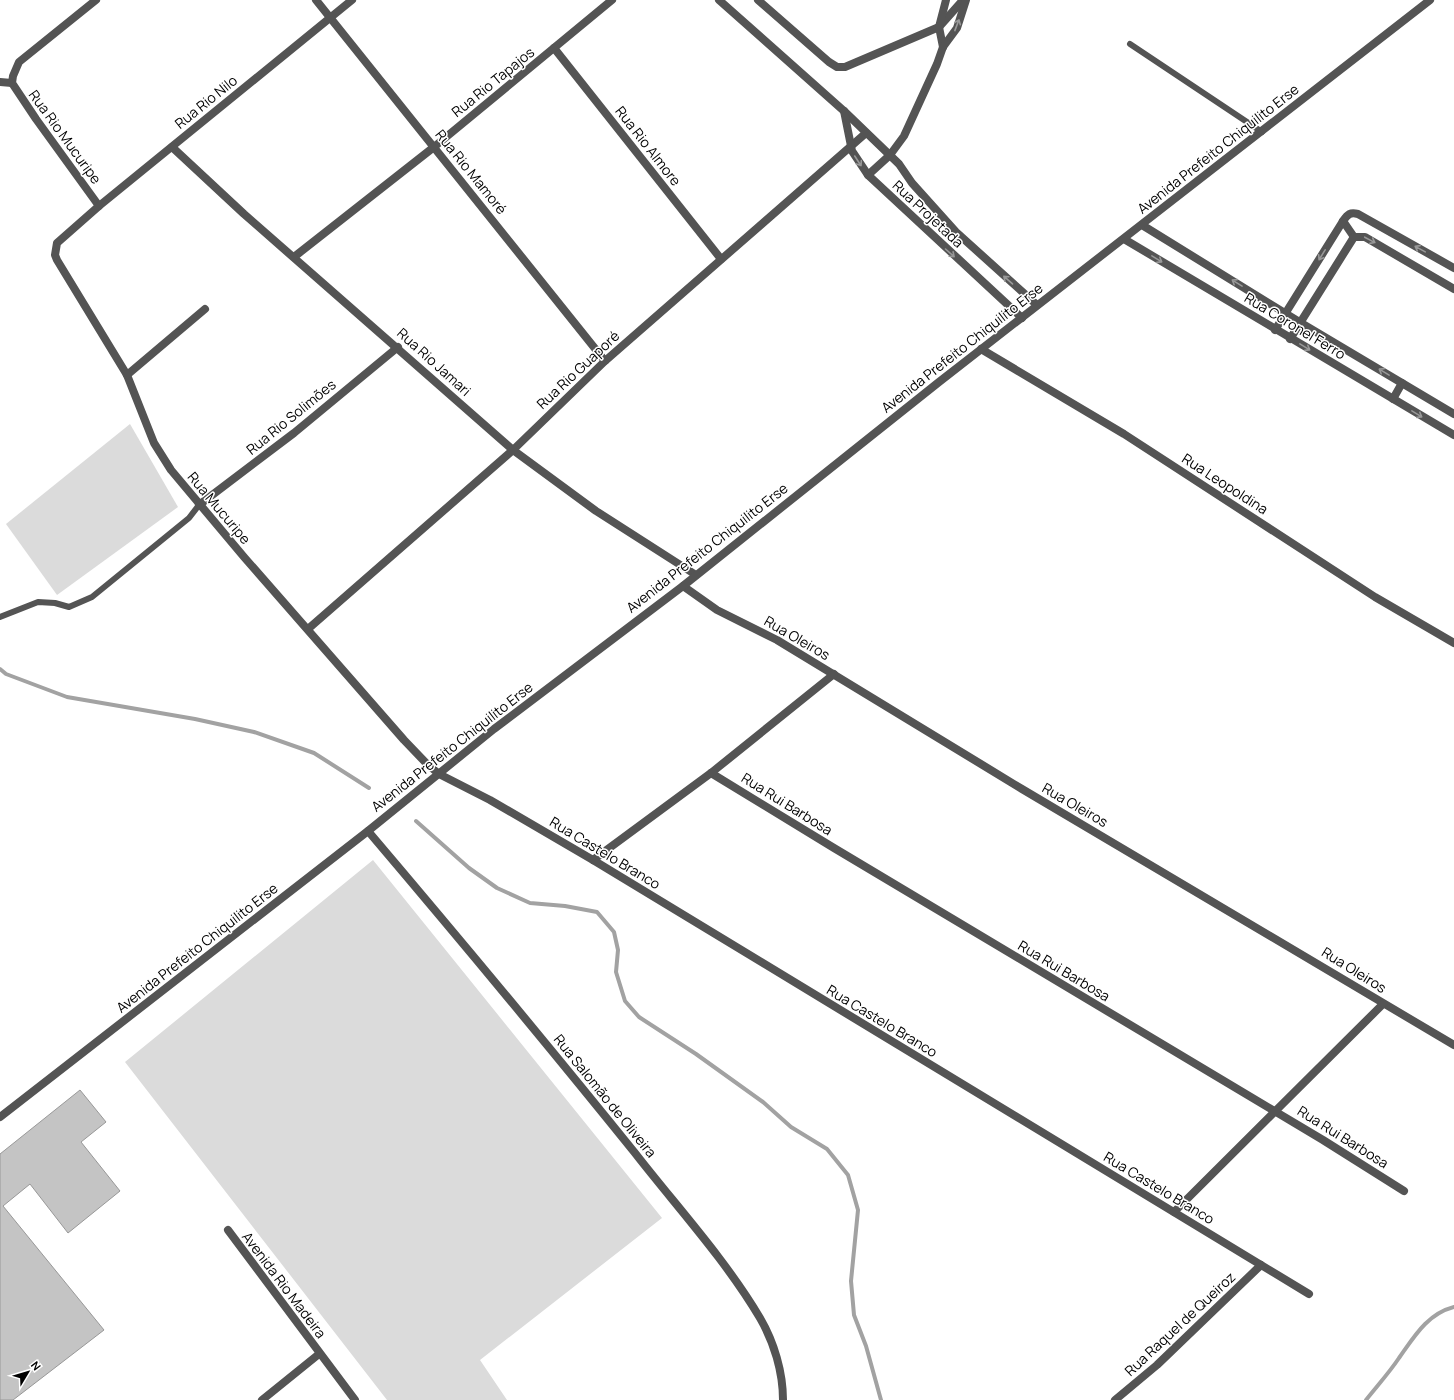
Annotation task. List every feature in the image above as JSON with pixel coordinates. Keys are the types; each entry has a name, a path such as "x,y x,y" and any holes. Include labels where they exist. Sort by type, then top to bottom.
{"street":[{"path":"0,82 12,83 13,76 19,62 96,0"},
{"name":"Rua Rio Mamoré","path":"316,0 605,361"},
{"name":"Rua Rio Nilo","path":"78,224 352,0"},
{"name":"Rua Rio Tapajos","path":"294,257 434,147 612,0"},
{"name":"Rua Projetada","path":"718,0 844,111 899,164 912,183 956,232 1037,305"},
{"path":"758,0 813,49 837,67 845,67 939,27 964,0"},
{"path":"943,47 939,27 946,0"},
{"path":"868,175 890,155 904,136 937,64 943,47 957,28 964,0"},
{"name":"Avenida Prefeito Chiquilito Erse","path":"0,1117 368,831 622,630 683,586 1037,305 1262,132 1430,0"},
{"name":"Rua Rio Almore","path":"554,48 721,259"},
{"name":"Rua Rio Mucuripe","path":"12,83 36,120 99,206"},
{"name":"Rua Projetada","path":"844,111 851,148 868,175 1022,318"},
{"name":"Rua Rio Guaporé","path":"308,628 513,450 605,361 851,148 866,133"},
{"name":"Rua Rio Jamari","path":"172,147 244,214 398,347 513,450 596,511 696,575"},
{"path":"1275,330 1348,214 1358,214 1454,268"},
{"path":"1343,221 1354,237"},
{"name":"Rua Mucuripe","path":"78,224 57,243 55,255 75,292 127,375 154,443 171,470 199,505 308,628 404,740 439,774"},
{"name":"Rua Coronel Ferro","path":"1142,224 1301,323 1454,414"},
{"path":"1354,237 1365,237 1454,289"},
{"path":"1290,339 1354,237"},
{"name":"Rua Coronel Ferro","path":"1124,239 1290,339 1454,435"},
{"path":"127,375 205,309"},
{"name":"Rua Rio Solimões","path":"199,505 294,433 398,347"},
{"name":"Rua Leopoldina","path":"981,349 1124,434 1375,597 1454,643"},
{"path":"1393,399 1402,383"},
{"name":"Rua Oleiros","path":"683,586 717,610 777,640 1022,789 1303,954 1454,1045"},
{"name":"Rua Rui Barbosa","path":"593,860 711,773 834,674"},
{"name":"Rua Rui Barbosa","path":"711,773 915,897 1276,1111 1404,1191"},
{"name":"Rua Castelo Branco","path":"439,774 490,800 593,860 1310,1294"},
{"name":"Rua Salomão de Oliveira","path":"368,831 494,980 705,1240 745,1294 761,1320 776,1356 783,1400"},
{"path":"1174,1212 1384,1004"},
{"name":"Avenida Rio Madeira","path":"228,1230 319,1354 355,1400"},
{"name":"Rua Raquel de Queiroz","path":"1115,1400 1157,1364 1261,1265"},
{"name":"Avenida Rio Madeira","path":"262,1400 319,1354"}],"lane":[{"path":"1130,44 1262,132"},
{"path":"0,616 38,602 55,603 69,607 92,597 189,518 199,505"}],"shaded area":[{"path":"130,424 178,507 57,595 6,524"},
{"path":"373,860 662,1218 480,1360 507,1400 387,1400 125,1062"}],"building":[{"path":"80,1090 106,1122 81,1142 120,1191 68,1233 30,1184 3,1206 104,1330 13,1400 0,1400 0,1154"}],"waterway":[{"path":"0,669 6,674 67,697 195,719 254,732 314,753 369,788"},
{"path":"416,821 469,868 497,888 530,903 565,906 597,912 614,932 618,950 616,972 625,1001 639,1017 696,1054 763,1102 791,1127 827,1149 848,1175 858,1210 851,1281 854,1315 866,1346 881,1400"},
{"path":"1366,1400 1422,1327 1436,1315 1444,1310 1454,1307"}]}
